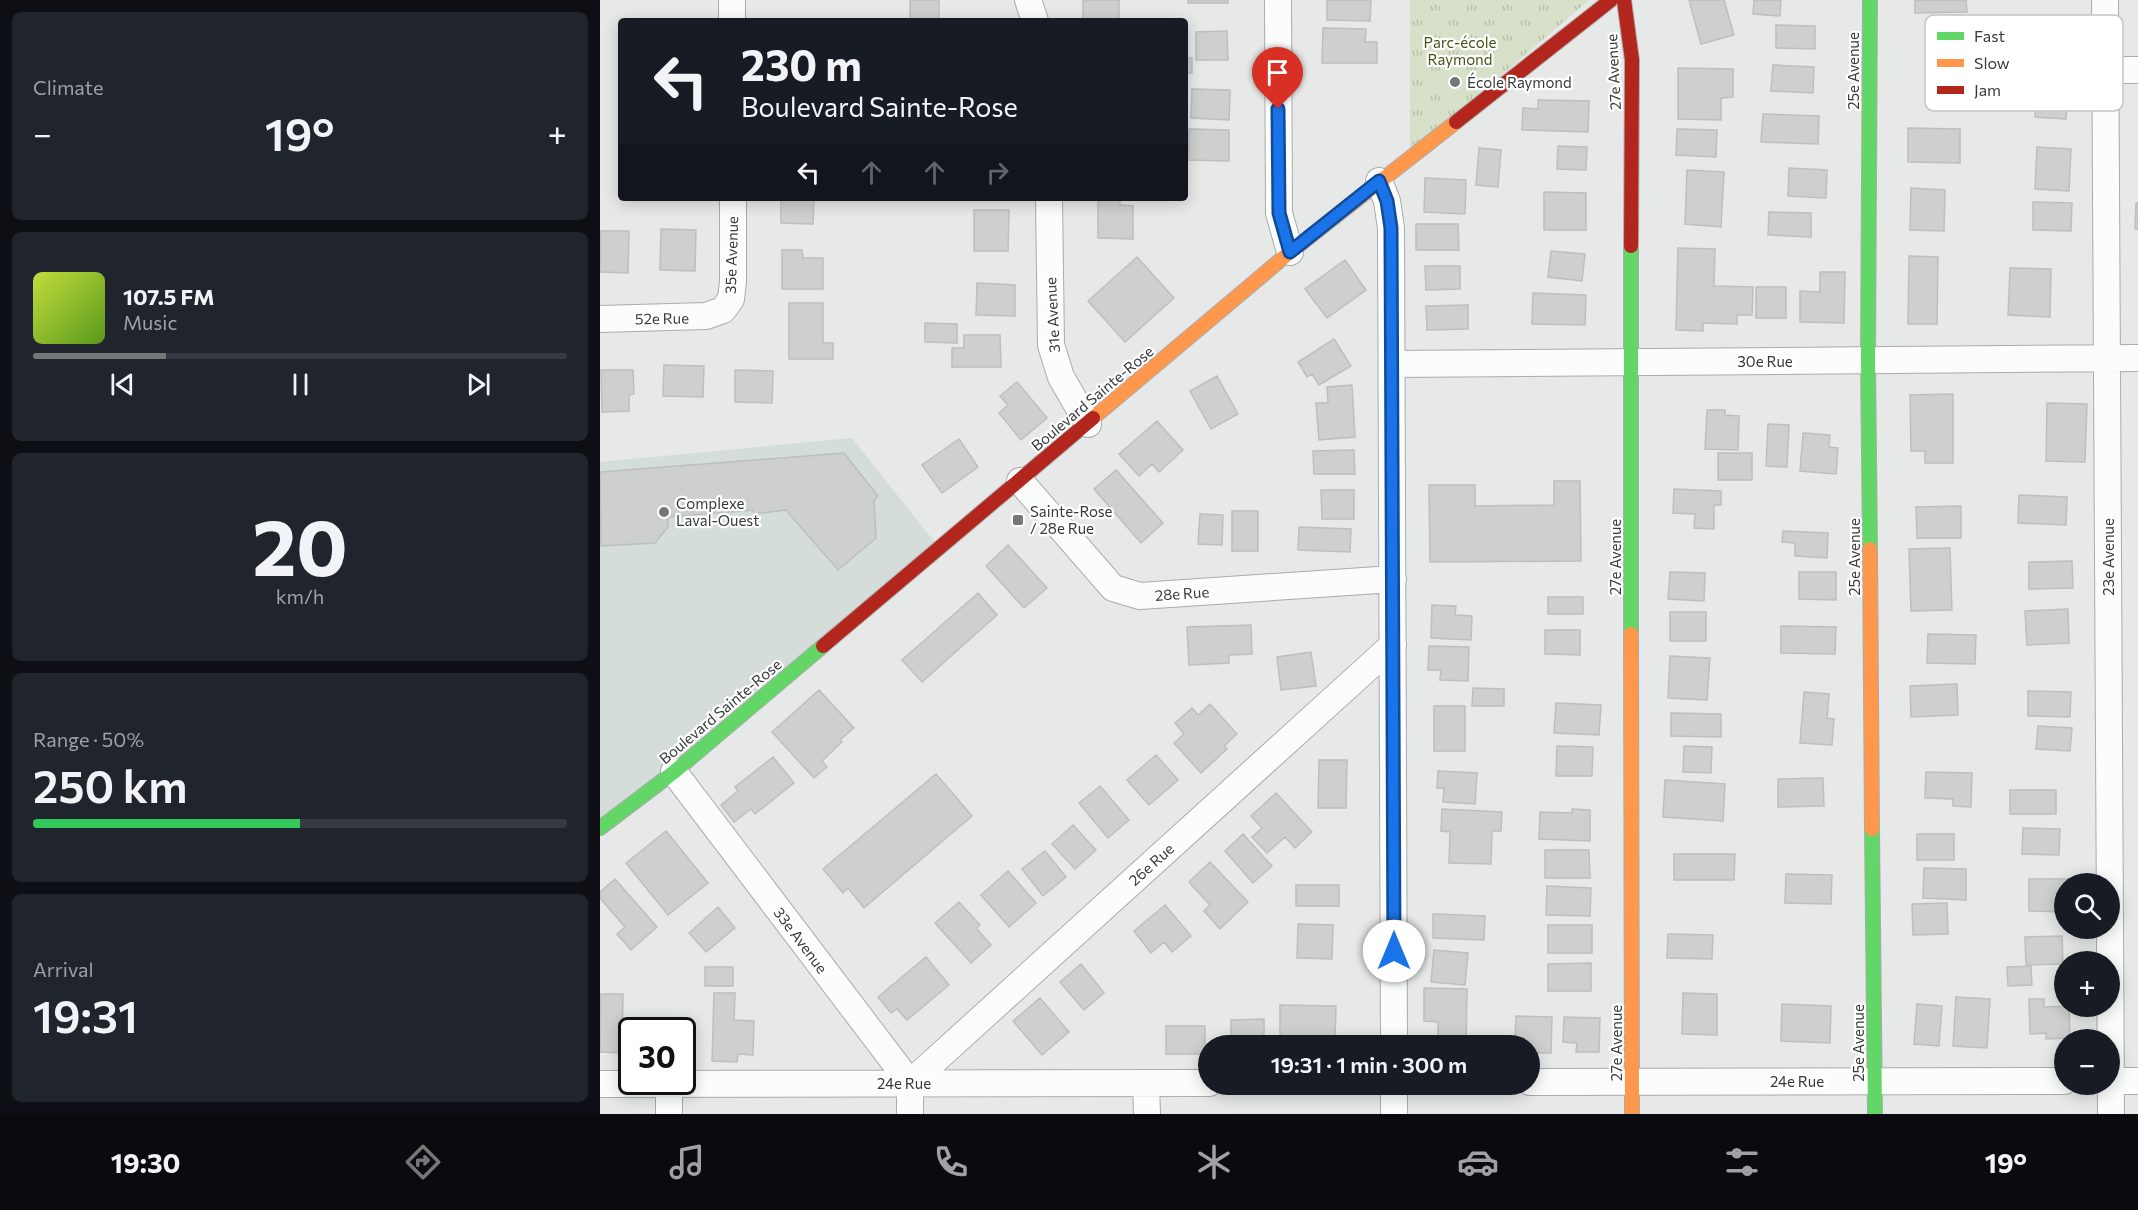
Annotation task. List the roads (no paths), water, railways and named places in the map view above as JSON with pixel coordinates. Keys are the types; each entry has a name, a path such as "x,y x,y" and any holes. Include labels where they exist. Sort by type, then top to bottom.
{"street":[{"path":"732,0 732,18"},
{"path":"1028,0 1034,18"},
{"path":"1278,0 1279,213 1290,252"},
{"name":"Boulevard Sainte-Rose","path":"600,828 674,772 1290,252 1611,0"},
{"name":"27e Avenue","path":"1624,0 1632,60 1632,1114"},
{"name":"25e Avenue","path":"1870,0 1868,360 1875,1114"},
{"name":"23e Avenue","path":"2105,111 2110,1029"},
{"path":"1379,181 1387,201 1391,228 1394,1035"},
{"name":"35e Avenue","path":"723,310 731,299 733,282 733,201"},
{"name":"31e Avenue","path":"1049,201 1051,345 1061,377 1088,424"},
{"name":"52e Rue","path":"600,318 706,316 723,310"},
{"name":"30e Rue","path":"1392,364 2138,358"},
{"name":"28e Rue","path":"1020,482 1113,588 1140,596 1393,579"},
{"name":"26e Rue","path":"910,1083 1393,645"},
{"name":"33e Avenue","path":"674,772 910,1083"},
{"name":"24e Rue","path":"1540,1082 2054,1081"},
{"path":"2120,1081 2138,1081"},
{"path":"910,1083 910,1114"},
{"path":"1146,1083 1146,1114"},
{"name":"24e Rue","path":"696,1084 1198,1083"},
{"name":"24e Rue","path":"600,1084 618,1084"},
{"path":"669,1095 669,1114"},
{"path":"1394,1095 1395,1114"},
{"name":"23e Avenue","path":"2110,1095 2111,1114"}],"place":[{"name":"École Raymond","path":"1455,82"},
{"name":"Complexe Laval-Ouest","path":"664,512"},
{"name":"Sainte-Rose / 28e Rue","path":"1018,520"}],"park label":[{"name":"Parc-école Raymond","path":"1460,50"}]}
